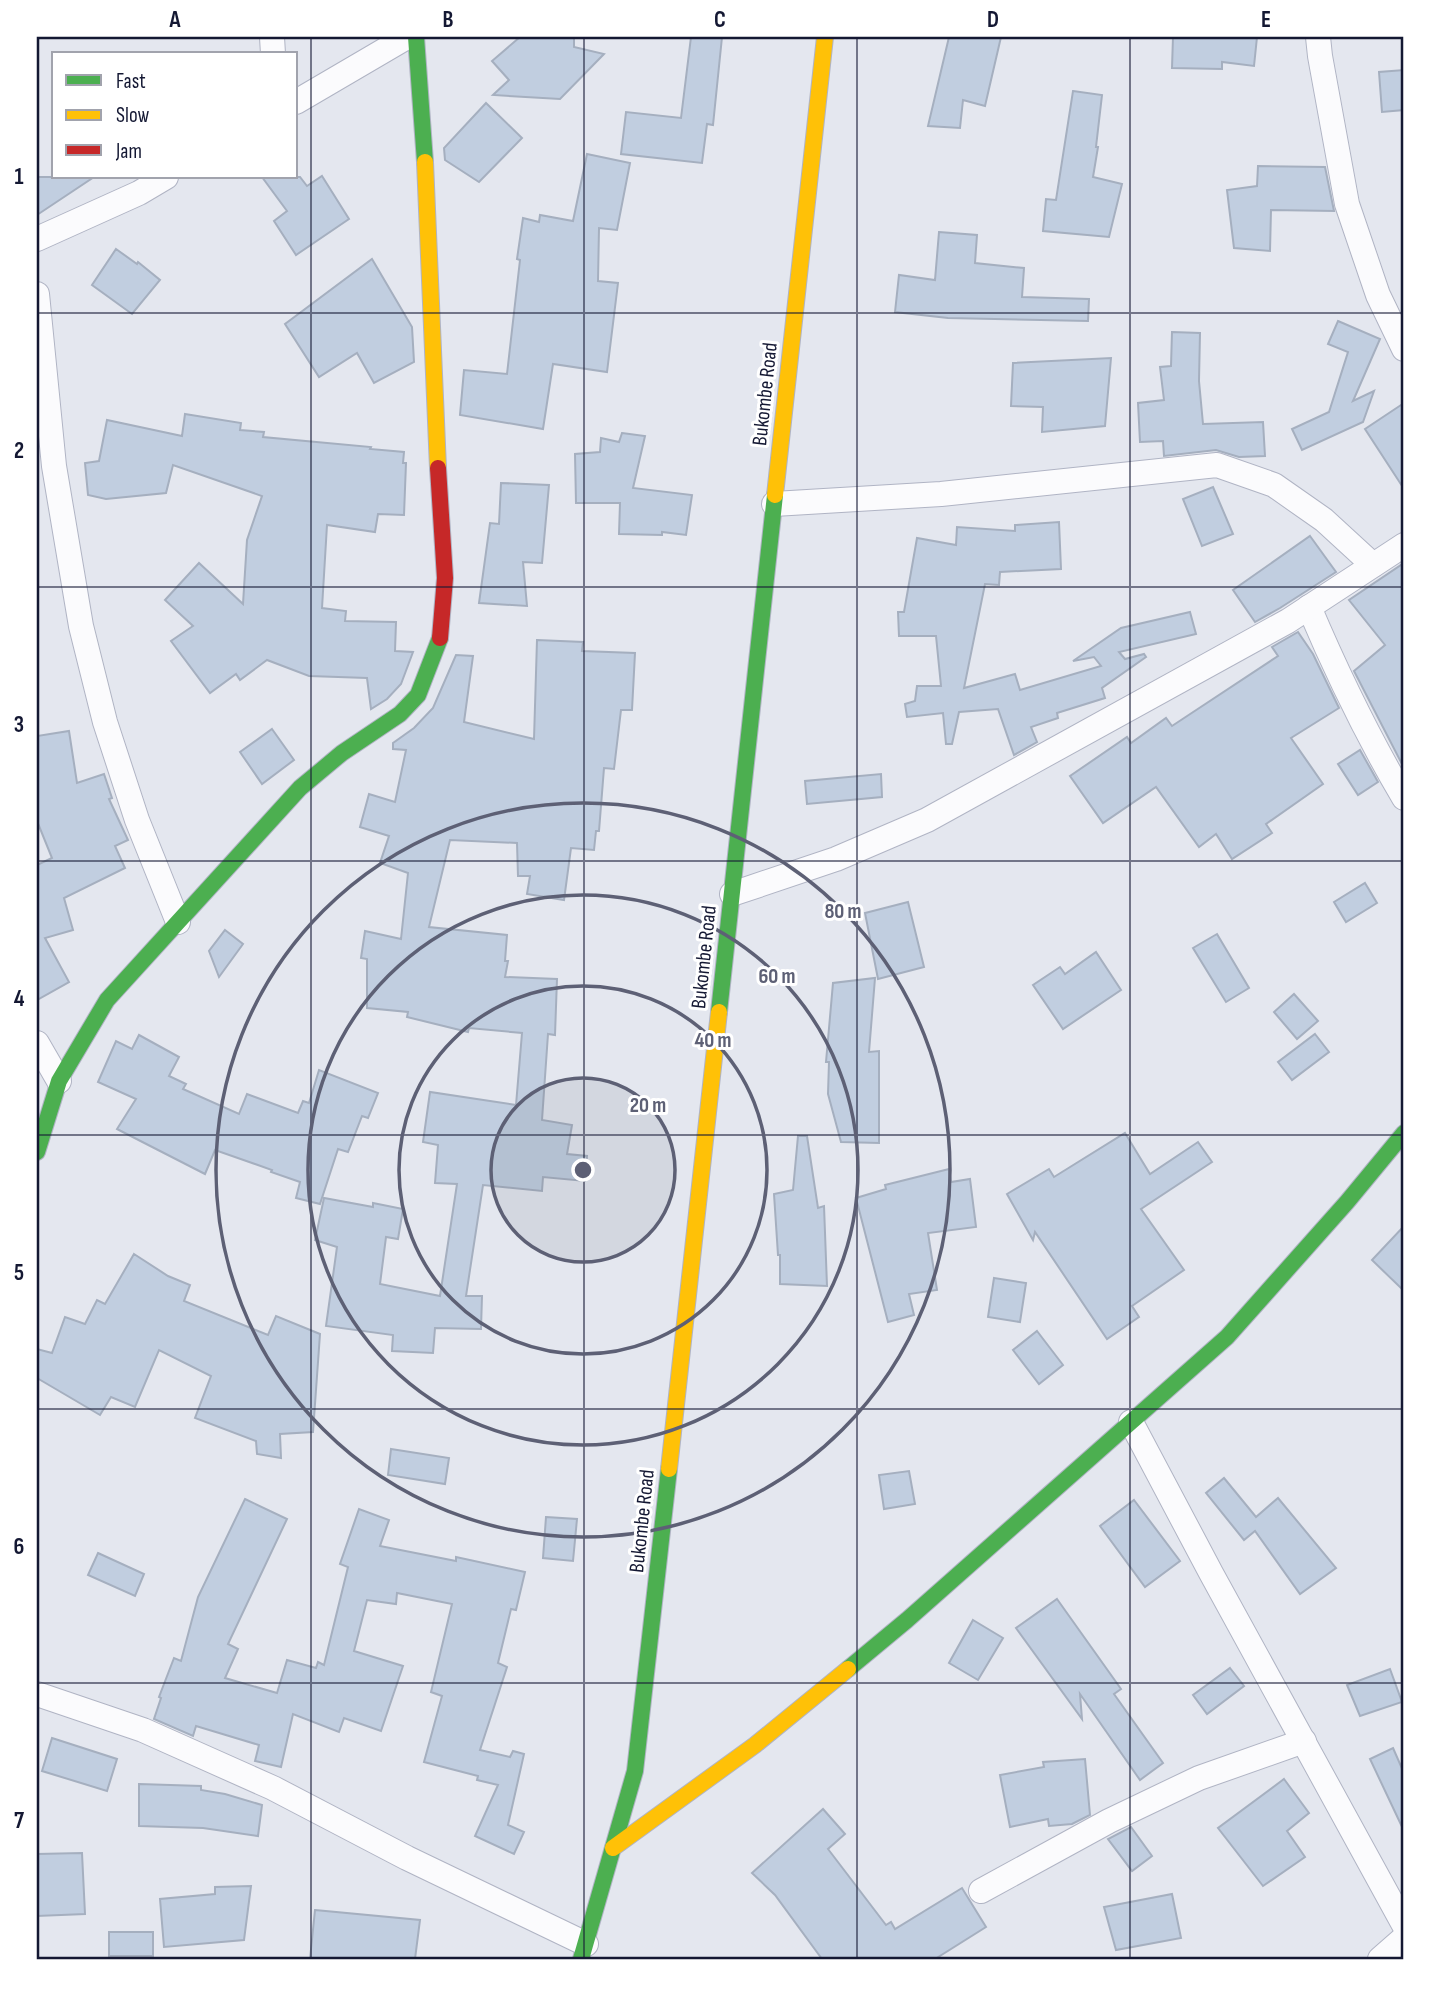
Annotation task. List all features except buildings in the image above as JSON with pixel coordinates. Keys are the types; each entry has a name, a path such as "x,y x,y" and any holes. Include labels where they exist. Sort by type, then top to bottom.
{"street":[{"path":"298,101 407,37"},
{"path":"37,1152 58,1081 107,1000 300,788 342,753 400,714 418,695 441,637 445,579 428,212 416,37"},
{"name":"Bukombe Road","path":"584,1952 635,1771 825,37"},
{"path":"1318,37 1347,204 1378,295 1404,349"},
{"path":"37,239 139,193 164,178"},
{"path":"37,294 54,466 81,626 105,722 133,807 178,922"},
{"path":"774,504 941,494 1217,465 1274,485 1324,520 1373,565"},
{"path":"732,894 836,859 927,820 1265,634 1404,545"},
{"path":"1309,607 1334,667 1404,798"},
{"path":"37,1042 58,1081"},
{"path":"613,1848 755,1745 907,1620 1227,1337 1404,1133"},
{"path":"1131,1422 1404,1925"},
{"path":"37,1694 143,1730 273,1788 584,1952"},
{"path":"981,1891 1109,1821 1199,1778 1304,1741"},
{"path":"1380,1959 1404,1938"}],"traffic: fast":[{"path":"416,37 425,162"},
{"path":"719,1012 775,495"},
{"path":"37,1152 59,1081 107,1000 300,788 342,753 400,714 418,695 440,638"},
{"path":"848,1669 1227,1337 1347,1202 1404,1133"},
{"path":"581,1959 635,1771 669,1469"}],"traffic: slow":[{"path":"775,495 825,37"},
{"path":"425,162 438,468"},
{"path":"669,1469 719,1012"},
{"path":"613,1848 755,1745 848,1669"}],"traffic: jam":[{"path":"438,468 445,578 440,638"}]}
